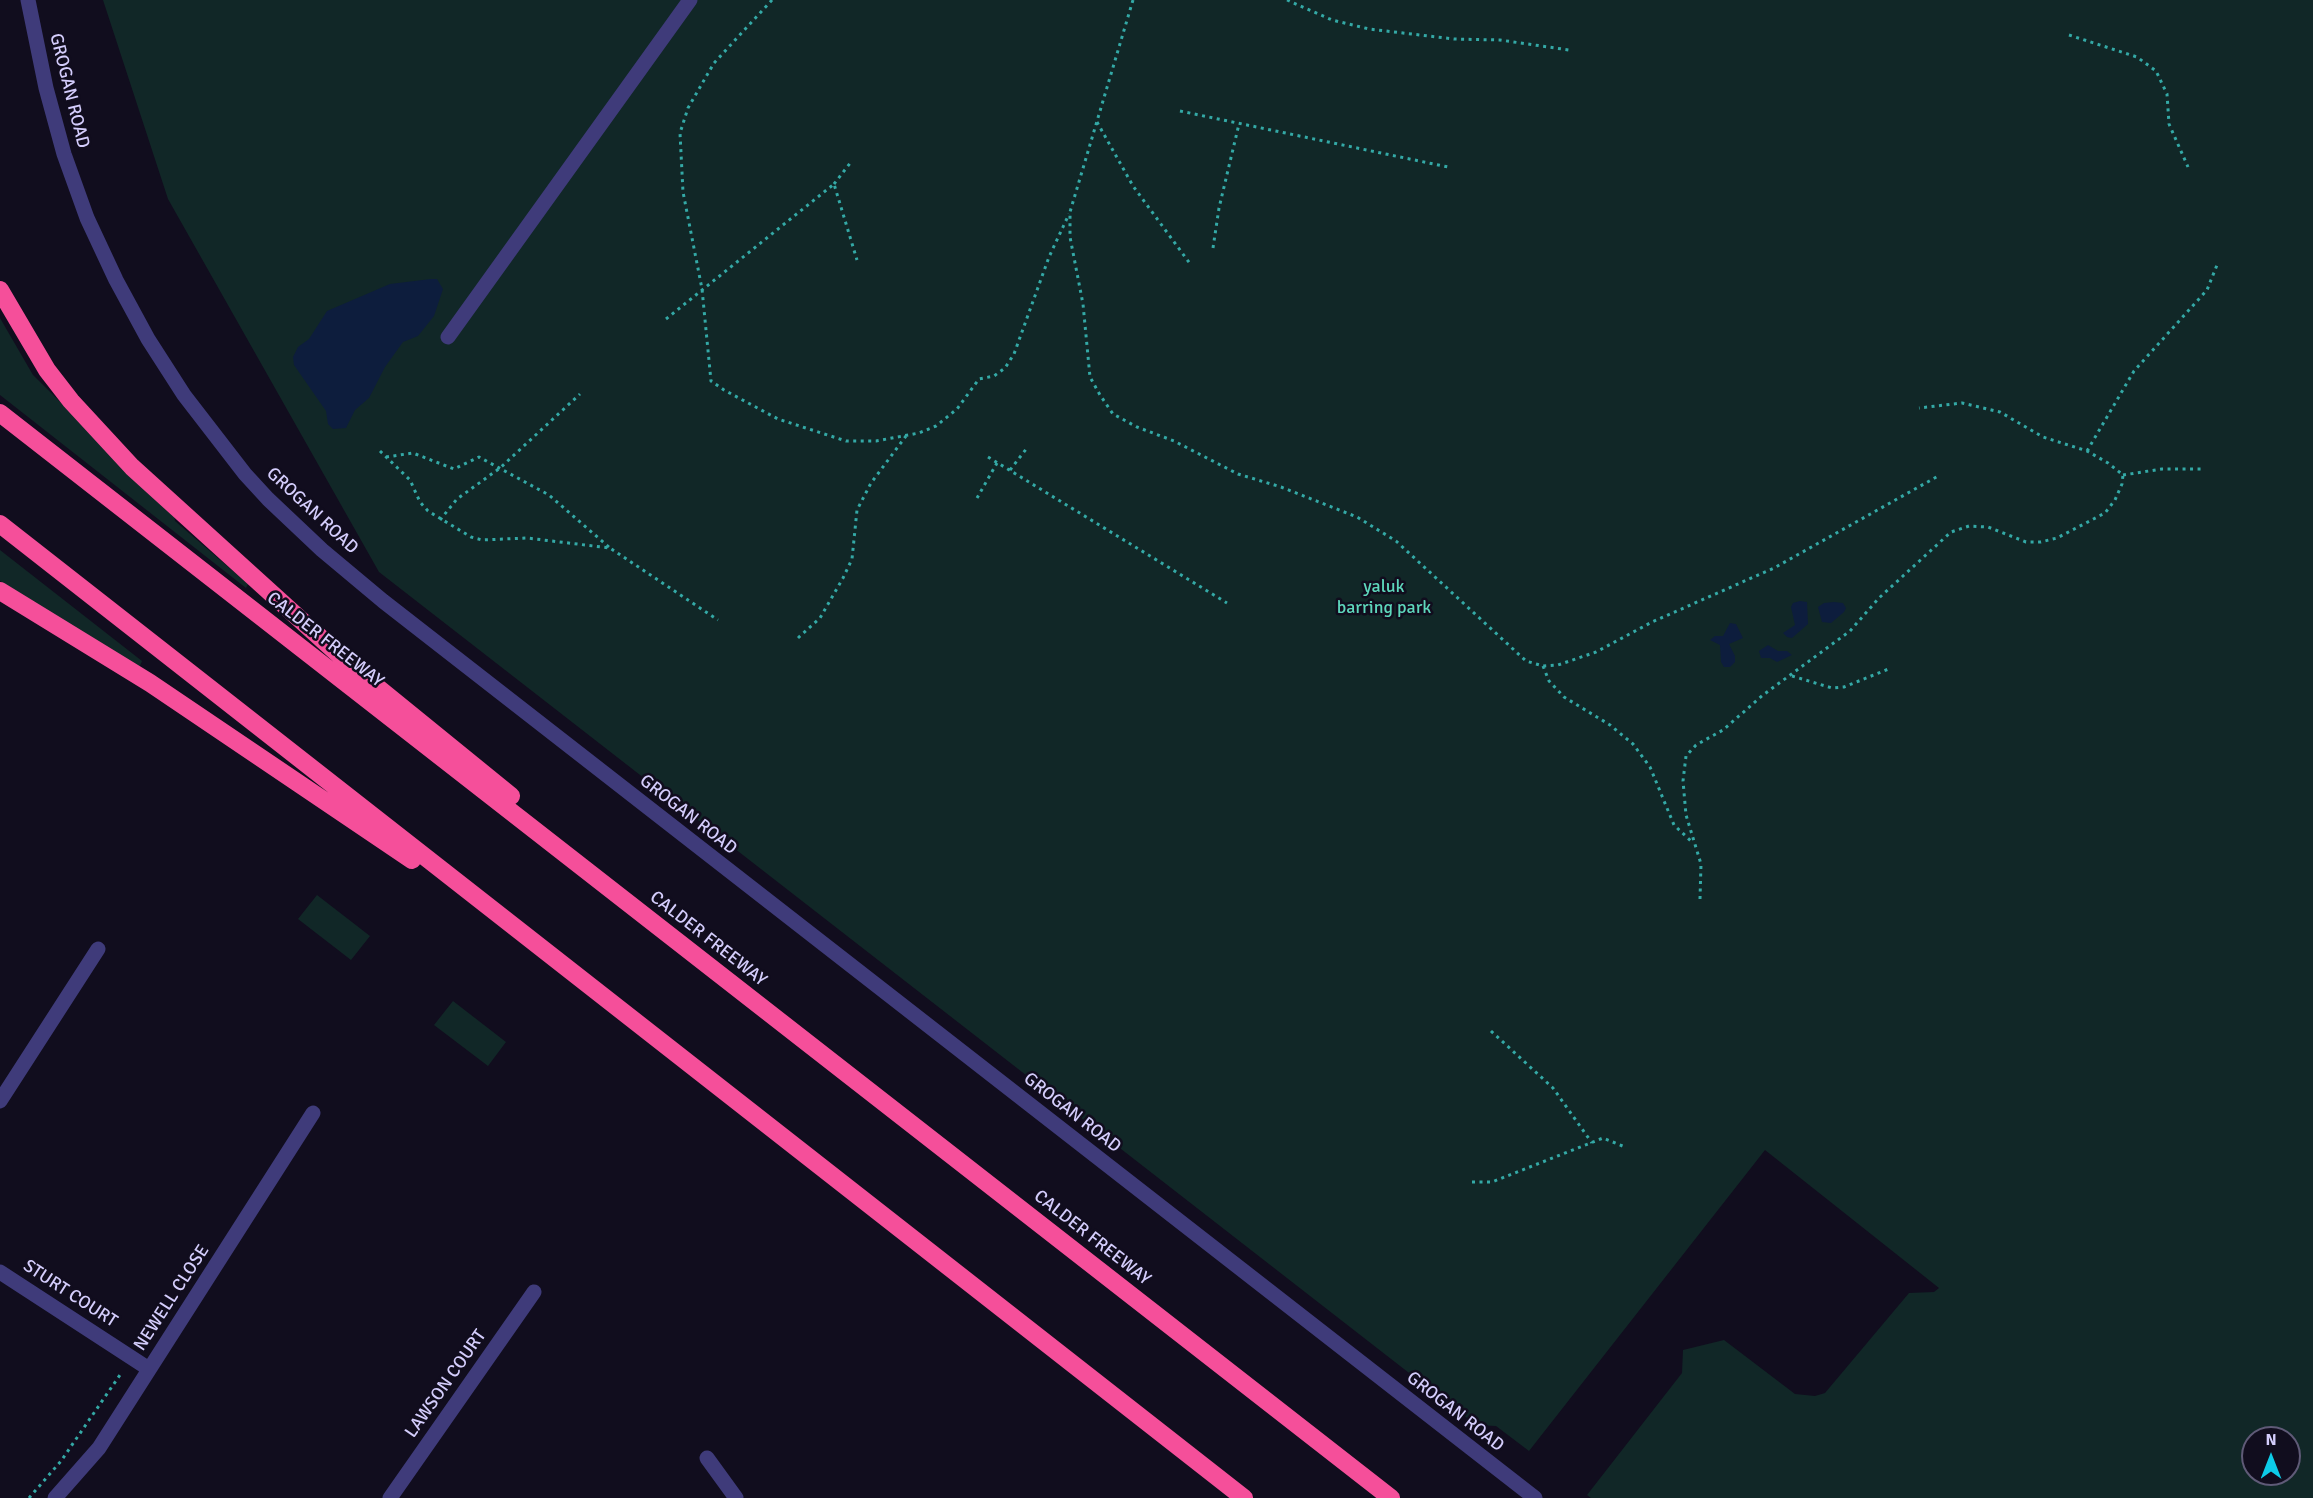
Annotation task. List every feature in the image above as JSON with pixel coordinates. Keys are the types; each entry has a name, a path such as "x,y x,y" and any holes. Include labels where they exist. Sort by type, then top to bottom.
{"highway":[{"path":"0,290 36,354 71,401 132,467 172,504 356,670 947,1152"},
{"name":"CALDER FREEWAY","path":"0,413 1391,1498"},
{"path":"0,524 1244,1498"},
{"path":"0,591 150,683 547,952"}],"street":[{"name":"GROGAN ROAD","path":"28,0 46,88 64,154 87,218 116,280 148,339 184,395 245,474 268,499 322,550 383,601 1535,1498"},
{"path":"448,337 690,0"},
{"path":"0,1101 98,949"},
{"name":"NEWELL CLOSE","path":"55,1498 99,1448 313,1113"},
{"name":"STURT COURT","path":"0,1272 149,1369"},
{"name":"LAWSON COURT","path":"390,1498 534,1292"},
{"path":"708,1458 736,1498"}],"path":[{"path":"772,0 714,63 688,108 680,134 683,192 710,342 711,381 778,419 846,441 876,441 936,426 957,409 979,379 994,376 1005,368 1014,354 1048,257 1070,212 1133,0"},
{"path":"1287,0 1332,20 1369,29 1454,39 1500,40 1569,50"},
{"path":"2069,35 2137,57 2156,71 2167,94 2169,124 2188,167"},
{"path":"1180,111 1448,167"},
{"path":"1097,122 1133,186 1191,265"},
{"path":"1214,248 1219,208 1239,124"},
{"path":"666,319 834,184 851,162"},
{"path":"834,184 857,260"},
{"path":"1070,212 1070,237 1083,304 1090,376 1113,414 1239,474 1290,490 1357,517 1396,541 1526,661 1543,666 1570,663 1596,652 1652,622 1774,568 1940,476"},
{"path":"2087,451 2134,371 2207,290 2217,265"},
{"path":"440,520 457,499 500,468 580,394"},
{"path":"1919,408 1962,403 1982,406 2014,418 2043,437 2087,451 2123,475 2162,469 2202,469"},
{"path":"798,638 820,618 843,578 852,558 857,510 872,483 906,435"},
{"path":"1010,471 1027,448"},
{"path":"380,452 410,480 420,502 440,520 482,540 527,538 609,548"},
{"path":"386,457 413,453 454,469 479,457 549,495 609,548 718,620"},
{"path":"988,457 1227,603"},
{"path":"977,498 997,463"},
{"path":"1700,899 1701,864 1686,815 1683,781 1686,756 1696,745 1723,730 1756,701 1850,631 1879,598 1951,532 1969,526 1988,527 2026,542 2041,542 2057,538 2105,513 2115,500 2123,475"},
{"path":"1543,666 1549,681 1564,697 1610,724 1633,744 1650,767 1674,825 1694,844"},
{"path":"1792,676 1814,684 1844,687 1891,668"},
{"path":"1491,1031 1553,1088 1592,1143"},
{"path":"1472,1182 1492,1182 1603,1138 1625,1148"},
{"path":"29,1498 61,1461 132,1358"}],"green space":[{"name":"yaluk barring park","path":"103,0 2313,0 2313,1498 1591,1498 1587,1495 1682,1373 1683,1350 1724,1340 1795,1394 1815,1396 1825,1393 1909,1293 1934,1292 1939,1288 1765,1150 1529,1451 1496,1426 1476,1425 379,572 168,199"},
{"path":"0,318 33,375 174,515 175,521 248,584 246,588 0,395"},
{"path":"0,550 142,661 139,668 0,581"},
{"path":"317,895 370,936 351,960 298,919"},
{"path":"453,1001 506,1042 488,1066 434,1025"}],"water":[{"path":"437,279 443,289 434,316 418,336 403,342 385,367 369,398 355,410 346,428 333,429 328,424 326,411 294,365 293,357 298,347 309,339 327,311 390,284"},
{"path":"1807,602 1808,624 1792,638 1787,637 1783,633 1795,625 1791,607 1793,603"},
{"path":"1824,603 1843,603 1846,608 1844,612 1831,623 1822,622 1818,607"},
{"path":"1730,623 1736,624 1743,638 1729,644 1735,656 1735,662 1730,667 1724,667 1721,662 1720,645 1710,640 1715,636 1723,636"},
{"path":"1768,645 1792,655 1777,662 1770,658 1761,658 1759,651"}]}
